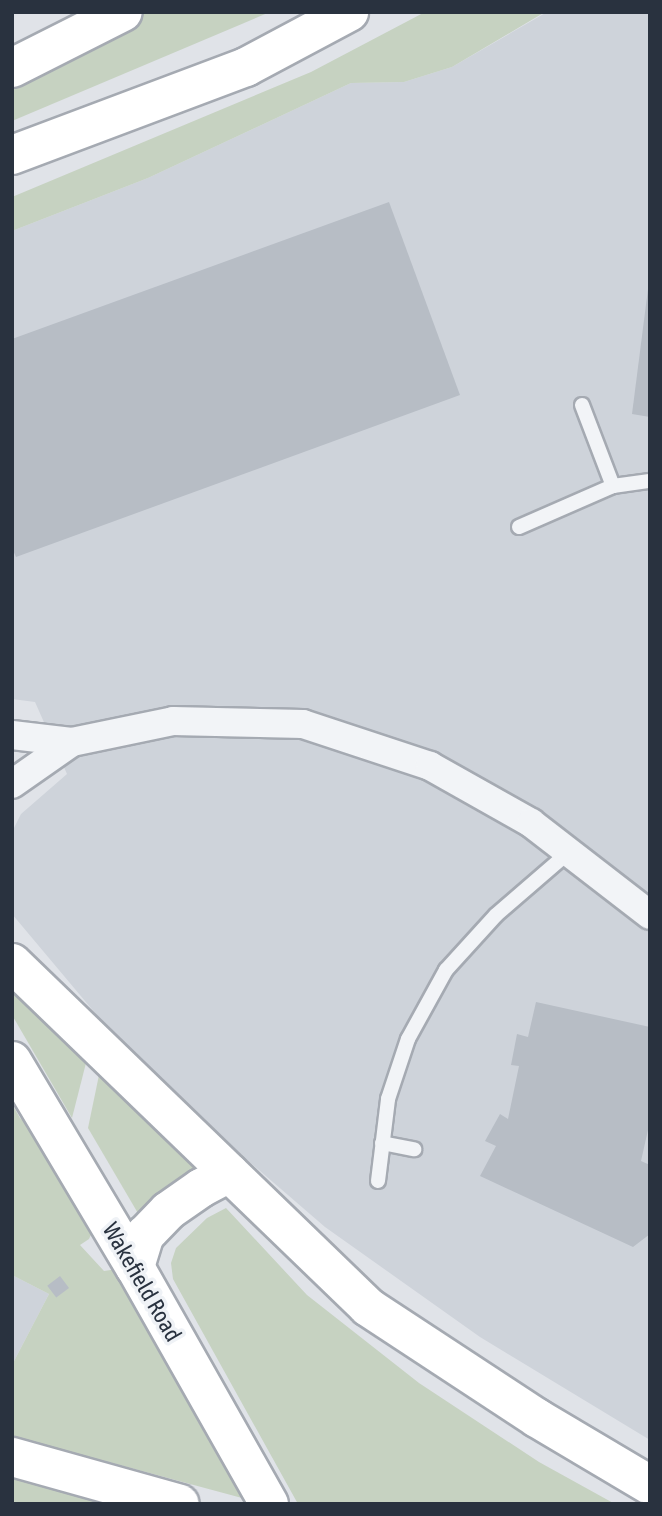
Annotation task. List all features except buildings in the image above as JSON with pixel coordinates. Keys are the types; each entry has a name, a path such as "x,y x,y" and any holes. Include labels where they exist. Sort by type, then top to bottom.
{"main road":[{"path":"12,68 123,12"},
{"path":"12,155 246,67 349,12"},
{"path":"12,963 369,1307 537,1418 650,1485"},
{"name":"Wakefield Road","path":"12,1061 135,1267 269,1504"},
{"path":"135,1267 145,1235 168,1210 229,1173"},
{"path":"12,1457 180,1504"}],"street":[{"path":"12,735 72,742 173,721 303,724 430,766 531,824 650,915"},
{"path":"12,784 72,742"}],"lane":[{"path":"582,405 613,486"},
{"path":"519,527 613,486 650,481"},
{"path":"378,1181 388,1098 408,1040 446,970 496,915 569,852"},
{"path":"382,1143 414,1149"}],"shaded area":[{"path":"547,12 650,12 650,1440 480,1337 325,1227 202,1121 111,1032 12,914 13,830 21,814 67,774 35,702 12,699 12,231 148,178 351,83 404,82 452,67"},
{"path":"12,1275 49,1294 12,1365"}],"green space":[{"path":"145,12 270,12 12,121 12,82"},
{"path":"425,12 545,12 452,67 404,82 351,83 148,178 12,231 12,197 311,72"},
{"path":"12,983 86,1063 72,1118 12,1015"},
{"path":"99,1075 199,1171 139,1215 88,1128"},
{"path":"12,1104 20,1118 41,1136 95,1226 89,1239 80,1245 104,1271 117,1269 202,1414 196,1418 242,1498 12,1436 12,1365 49,1294 12,1275"},
{"path":"226,1208 307,1295 419,1383 539,1462 615,1504 298,1504 173,1279 171,1263 176,1248 207,1218"},
{"path":"12,1470 139,1504 12,1504"}]}
